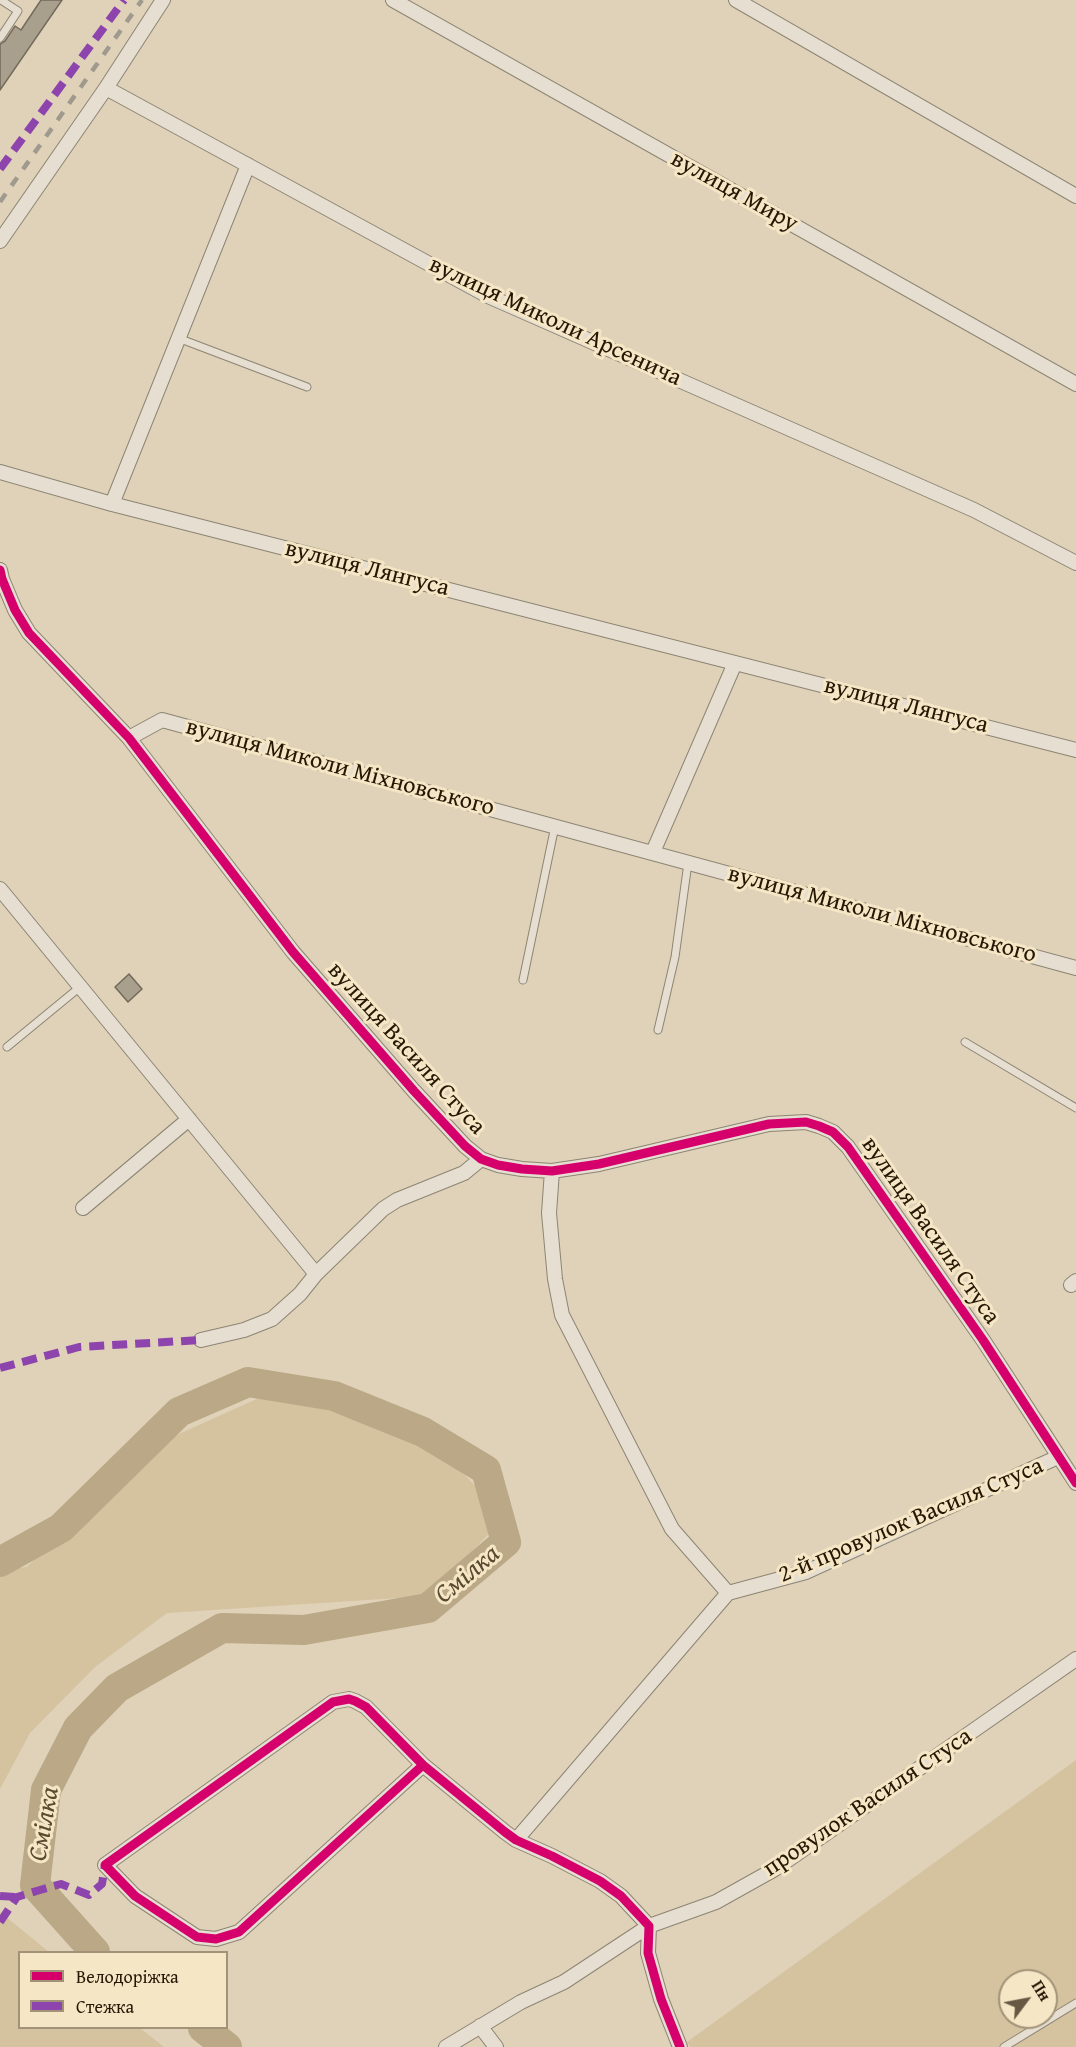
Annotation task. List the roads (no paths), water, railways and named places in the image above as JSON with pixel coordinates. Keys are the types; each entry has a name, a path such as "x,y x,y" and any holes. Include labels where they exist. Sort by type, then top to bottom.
{"street":[{"path":"0,241 106,88 163,0"},
{"name":"вулиця Миру","path":"393,0 1076,384"},
{"path":"736,0 1076,196"},
{"name":"вулиця Миколи Арсенича","path":"106,88 488,296 974,510 1076,563"},
{"path":"112,504 248,165"},
{"name":"вулиця Лянгуса","path":"0,472 112,504 1076,750"},
{"name":"вулиця Василя Стуса","path":"0,570 15,610 29,633 129,738 293,952 465,1146 481,1159 506,1167 552,1171 599,1164 769,1124 806,1122 833,1132 848,1148 976,1330 1076,1483"},
{"path":"653,852 735,663"},
{"name":"вулиця Миколи Міхновського","path":"129,738 162,720 1076,968"},
{"path":"0,889 316,1274"},
{"path":"83,1208 189,1119"},
{"path":"201,1340 244,1330 272,1318 300,1294 316,1274 383,1209 397,1200 464,1173 481,1159"},
{"path":"516,1840 728,1593 672,1529 562,1316 555,1279 549,1213 552,1171"},
{"name":"2-й провулок Василя Стуса","path":"728,1593 806,1572 1058,1457"},
{"name":"провулок Василя Стуса","path":"446,2047 521,2002 564,1982 649,1926 716,1902 775,1869 1076,1659"},
{"path":"423,1765 239,1932 216,1940 197,1937 135,1896 105,1865 333,1702 349,1699 362,1703 423,1765 516,1840 600,1881 621,1896 649,1926 648,1953 661,1999 680,2047"},
{"path":"480,2026 496,2047"}],"lane":[{"path":"0,38 18,11 1,0"},
{"path":"178,338 307,387"},
{"path":"523,980 555,826"},
{"path":"658,1030 675,957 688,863"},
{"path":"7,1047 80,987"},
{"path":"965,1042 1076,1108"},
{"path":"1004,2047 1076,2004"}],"waterway":[{"name":"Смілка","path":"0,1562 61,1528 179,1412 248,1382 334,1396 423,1432 486,1470 506,1542 428,1608 304,1630 222,1628 117,1688 78,1728 46,1790 35,1885 94,1951"},
{"name":"Смілка","path":"204,2029 227,2047"}],"railway":[{"path":"0,202 142,0"}]}
